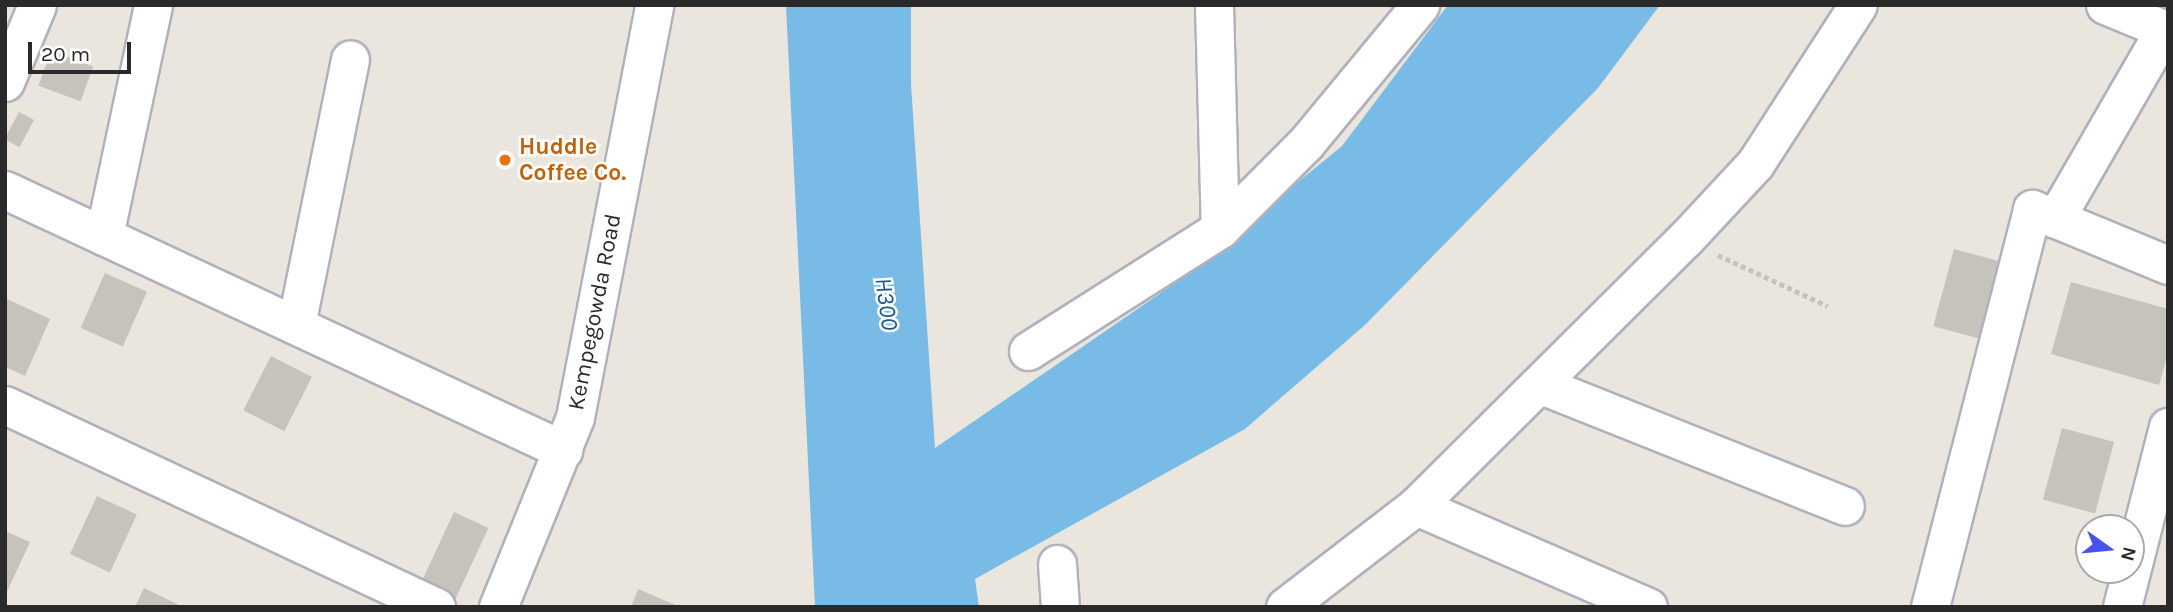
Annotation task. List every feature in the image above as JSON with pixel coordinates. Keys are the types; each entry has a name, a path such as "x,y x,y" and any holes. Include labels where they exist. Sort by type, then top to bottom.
{"street":[{"path":"5,82 37,5"},
{"path":"104,236 153,5"},
{"name":"Kempegowda Road","path":"510,603 575,418 654,5"},
{"path":"1214,5 1220,229"},
{"path":"1028,351 1220,229 1306,142 1420,5"},
{"path":"1303,604 1416,506 1541,385 1755,164 1858,5"},
{"path":"2055,219 2166,31 2105,5"},
{"path":"296,325 350,59"},
{"path":"5,190 562,450"},
{"path":"1930,607 2032,209 2168,265"},
{"path":"1541,385 1845,506"},
{"path":"5,405 436,607"},
{"path":"2122,607 2168,427"},
{"path":"1416,506 1647,607"},
{"path":"1057,564 1060,607"}],"path":[{"path":"1685,239 1828,306"}],"water":[{"name":"H300","path":"786,5 911,5 911,84 935,448 1168,288 1342,146 1448,5 1660,5 1598,88 1365,325 1245,429 975,579 979,607 815,607"}],"building":[{"path":"51,51 93,66 81,101 38,86"},
{"path":"19,112 34,120 19,147 5,140"},
{"path":"1954,249 2005,263 1984,340 1933,326"},
{"path":"105,273 147,292 123,347 81,328"},
{"path":"2071,282 2168,309 2168,353 2159,385 2051,354"},
{"path":"5,298 50,319 25,376 5,367"},
{"path":"271,356 312,377 284,431 243,410"},
{"path":"2062,428 2114,442 2095,513 2043,499"},
{"path":"97,496 137,515 110,573 70,554"},
{"path":"454,512 488,528 453,604 419,588"},
{"path":"5,531 30,542 5,596"},
{"path":"144,588 183,607 135,607"},
{"path":"638,589 680,607 631,607"}],"place":[{"name":"Huddle Coffee Co.","path":"505,160"}]}
